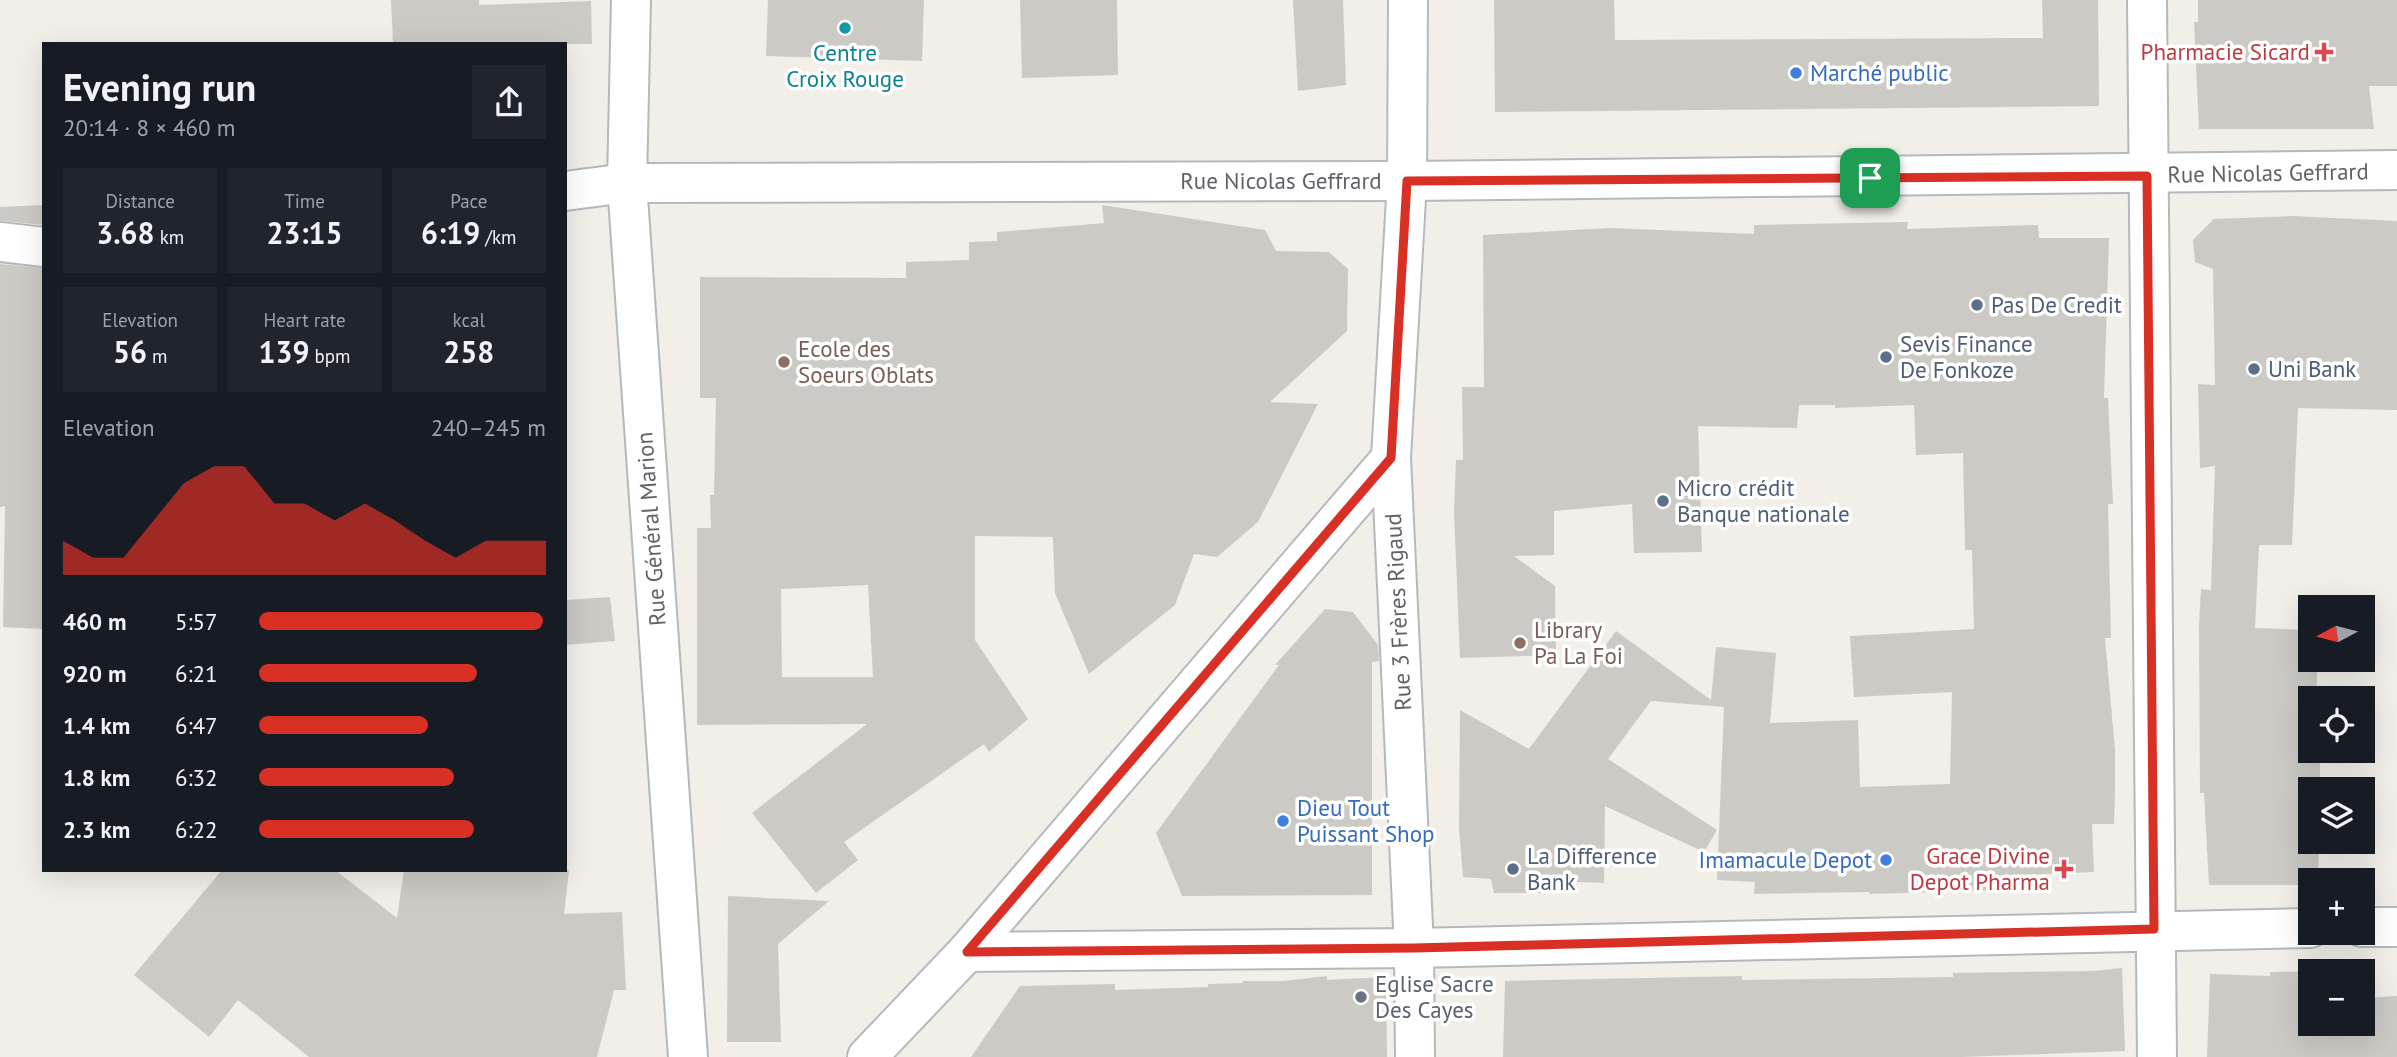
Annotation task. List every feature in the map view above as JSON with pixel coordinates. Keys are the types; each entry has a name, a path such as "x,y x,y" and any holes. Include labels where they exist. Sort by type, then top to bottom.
{"street":[{"name":"Rue Général Marion","path":"631,0 627,183 688,1057"},
{"name":"Rue 3 Frères Rigaud","path":"1408,0 1407,181 1391,458 1414,948 1415,1057"},
{"path":"2147,0 2157,1057"},
{"name":"Rue Nicolas Geffrard","path":"567,191 627,183 2147,176 2397,170"},
{"path":"0,242 42,247"},
{"path":"867,1057 967,952 1391,458"},
{"path":"2375,927 2397,927"},
{"path":"967,952 1414,948 2154,929 2298,928"}],"building":[{"path":"391,0 479,0 479,5 591,1 592,44 393,42"},
{"name":"Centre Croix Rouge","path":"768,0 924,0 922,61 766,56"},
{"path":"1020,0 1117,0 1118,75 1022,78"},
{"path":"1293,0 1343,0 1346,85 1298,91"},
{"name":"Marché public","path":"1494,0 1614,0 1615,40 2043,38 2042,0 2098,0 2099,106 1495,112"},
{"path":"2198,0 2397,0 2397,86 2369,86 2374,129 2199,129 2194,22 2198,22"},
{"path":"42,205 42,225 0,221 0,207"},
{"path":"1102,205 1265,230 1276,251 1329,252 1348,269 1347,331 1270,402 1318,404 1258,522 1217,557 1194,554 1175,605 1089,674 1055,593 1053,537 975,536 975,640 1028,719 989,752 984,744 844,842 858,860 816,893 752,813 867,724 697,725 697,528 711,528 710,495 714,495 716,398 700,398 700,277 906,278 906,262 969,260 969,242 997,241 997,232 1104,223","holes":["868,585 873,677 782,677 781,589"]},
{"path":"2293,216 2397,221 2397,410 2298,408 2292,545 2259,545 2255,628 2298,630 2298,672 2317,672 2317,686 2298,686 2298,763 2320,763 2320,777 2298,777 2298,854 2319,854 2318,868 2298,868 2298,885 2209,885 2204,793 2200,793 2199,625 2201,589 2211,590 2215,466 2200,468 2198,384 2215,385 2213,269 2195,262 2193,240 2214,219"},
{"path":"1908,222 1907,229 2038,225 2039,238 2109,238 2104,398 2108,398 2113,504 2108,504 2111,638 2105,638 2115,750 2115,791 2114,824 2092,824 2094,872 1997,876 1997,890 1869,894 1754,894 1755,882 1717,880 1724,707 1651,701 1608,759 1717,830 1704,852 1605,806 1604,883 1554,881 1555,893 1494,893 1491,879 1463,877 1459,828 1460,710 1529,749 1616,631 1711,700 1716,647 1776,653 1770,723 1858,720 1860,787 1950,784 1952,692 1854,697 1850,636 1974,629 1972,550 1965,550 1963,453 1916,455 1914,405 1835,408 1835,405 1799,405 1797,428 1698,426 1702,552 1634,553 1632,504 1554,511 1554,555 1514,556 1555,586 1556,655 1460,658 1454,512 1456,460 1463,460 1462,387 1484,387 1483,235 1609,228 1754,234 1754,225"},
{"path":"0,264 42,268 42,629 3,627 5,506 0,507"},
{"path":"610,597 615,641 567,645 567,600"},
{"path":"1325,609 1353,612 1378,645 1379,661 1372,662 1372,895 1182,896 1156,833 1279,665 1275,665"},
{"path":"569,870 564,914 622,912 626,990 614,990 597,1057 309,1057 238,1000 209,1037 134,975 220,872 338,872 397,918 404,872"},
{"path":"728,896 829,901 778,944 781,1042 727,1042"},
{"path":"2122,968 2125,1051 1962,1057 1503,1057 1505,981 1742,976 1742,980 1953,977 1953,973 2093,971"},
{"path":"2298,971 2298,1036 2375,1036 2375,997 2397,996 2397,1057 2207,1057 2210,974 2270,976 2270,972"},
{"path":"1327,976 1327,980 1386,977 1387,1057 971,1057 1020,986 1115,984 1115,990 1208,987 1208,984 1284,981"}],"place":[{"name":"Centre Croix Rouge","path":"845,28"},
{"name":"Pharmacie Sicard","path":"2324,52"},
{"name":"Marché public","path":"1796,73"},
{"name":"Pas De Credit","path":"1977,305"},
{"name":"Sevis Finance De Fonkoze","path":"1886,357"},
{"name":"Ecole des Soeurs Oblats","path":"784,362"},
{"name":"Uni Bank","path":"2254,369"},
{"name":"Micro crédit Banque nationale","path":"1663,501"},
{"name":"Library Pa La Foi","path":"1520,643"},
{"name":"Dieu Tout Puissant Shop","path":"1283,821"},
{"name":"Imamacule Depot","path":"1886,860"},
{"name":"La Difference Bank","path":"1513,869"},
{"name":"Grace Divine Depot Pharma","path":"2064,869"},
{"name":"Eglise Sacre Des Cayes","path":"1361,997"}],"route":[{"path":"2147,176 2154,929 1414,948 967,952 1391,458 1407,181 1870,178 2147,176"}]}
